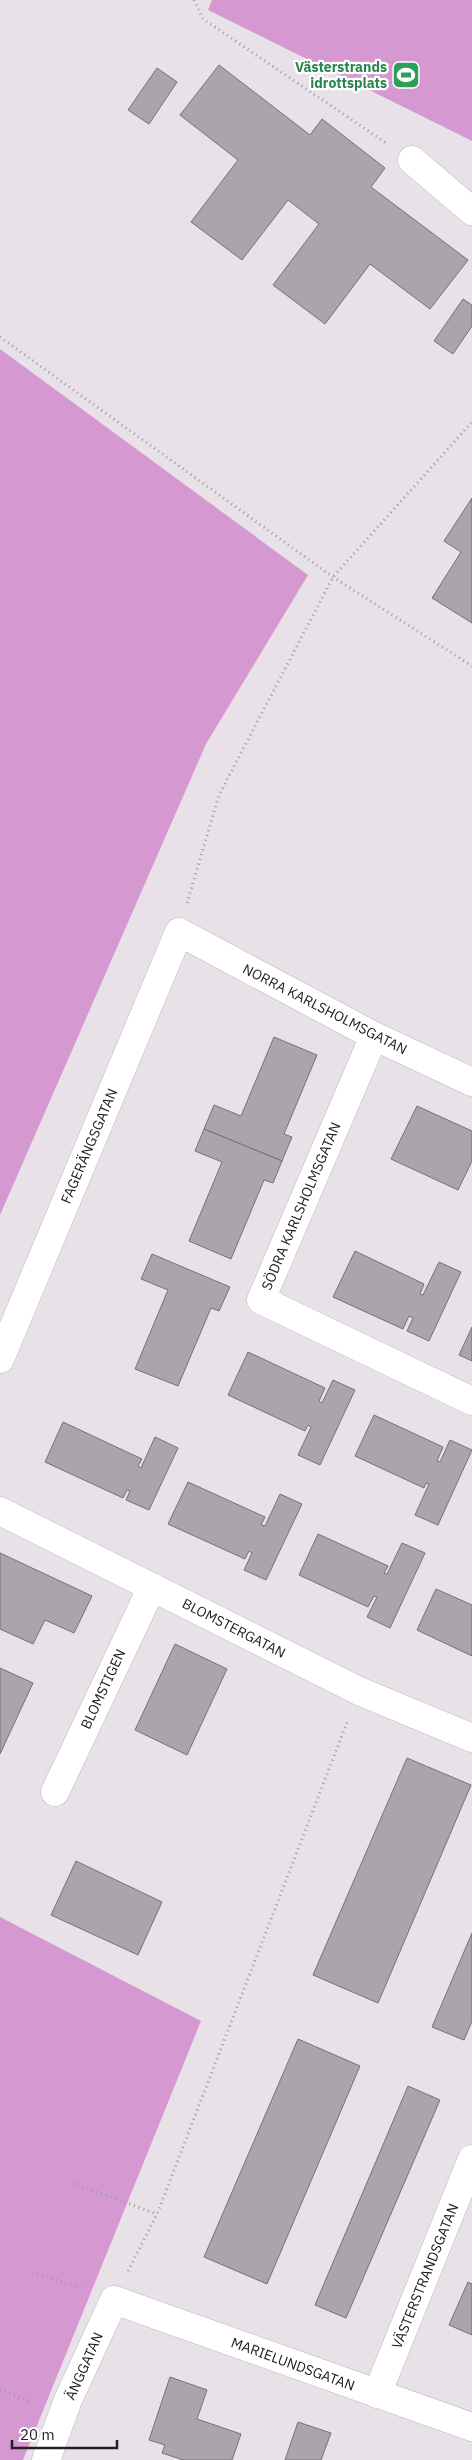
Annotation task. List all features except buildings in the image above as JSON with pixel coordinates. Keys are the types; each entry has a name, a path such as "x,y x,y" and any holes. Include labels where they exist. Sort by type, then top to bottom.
{"street":[{"path":"412,160 472,210"},
{"name":"NORRA KARLSHOLMSGATAN","path":"179,932 374,1036 472,1082"},
{"name":"FAGERÄNGSGATAN","path":"0,1359 179,932"},
{"name":"SÖDRA KARLSHOLMSGATAN","path":"374,1036 261,1300 472,1402"},
{"name":"BLOMSTERGATAN","path":"0,1511 359,1691 472,1738"},
{"name":"BLOMSTIGEN","path":"55,1792 152,1587"},
{"name":"VÄSTERSTRANDSGATAN","path":"377,2394 472,2160"},
{"name":"MARIELUNDSGATAN","path":"114,2300 472,2427"},
{"name":"ÄNGGATAN","path":"46,2460 68,2400 114,2300"}],"path":[{"path":"194,0 204,19 412,160"},
{"path":"0,337 333,577 472,666"},
{"path":"179,932 219,795 333,577 472,422"},
{"path":"37,2272 114,2300 158,2214 359,1691"},
{"path":"73,2183 158,2214"}],"shaded area":[{"name":"Västerstrands idrottsplats","path":"212,0 472,0 472,141 208,10"},
{"path":"0,349 308,575 206,744 0,1215"},
{"path":"0,1917 201,2021 23,2460 0,2460"}],"place":[{"name":"Västerstrands idrottsplats","path":"406,75"}]}
